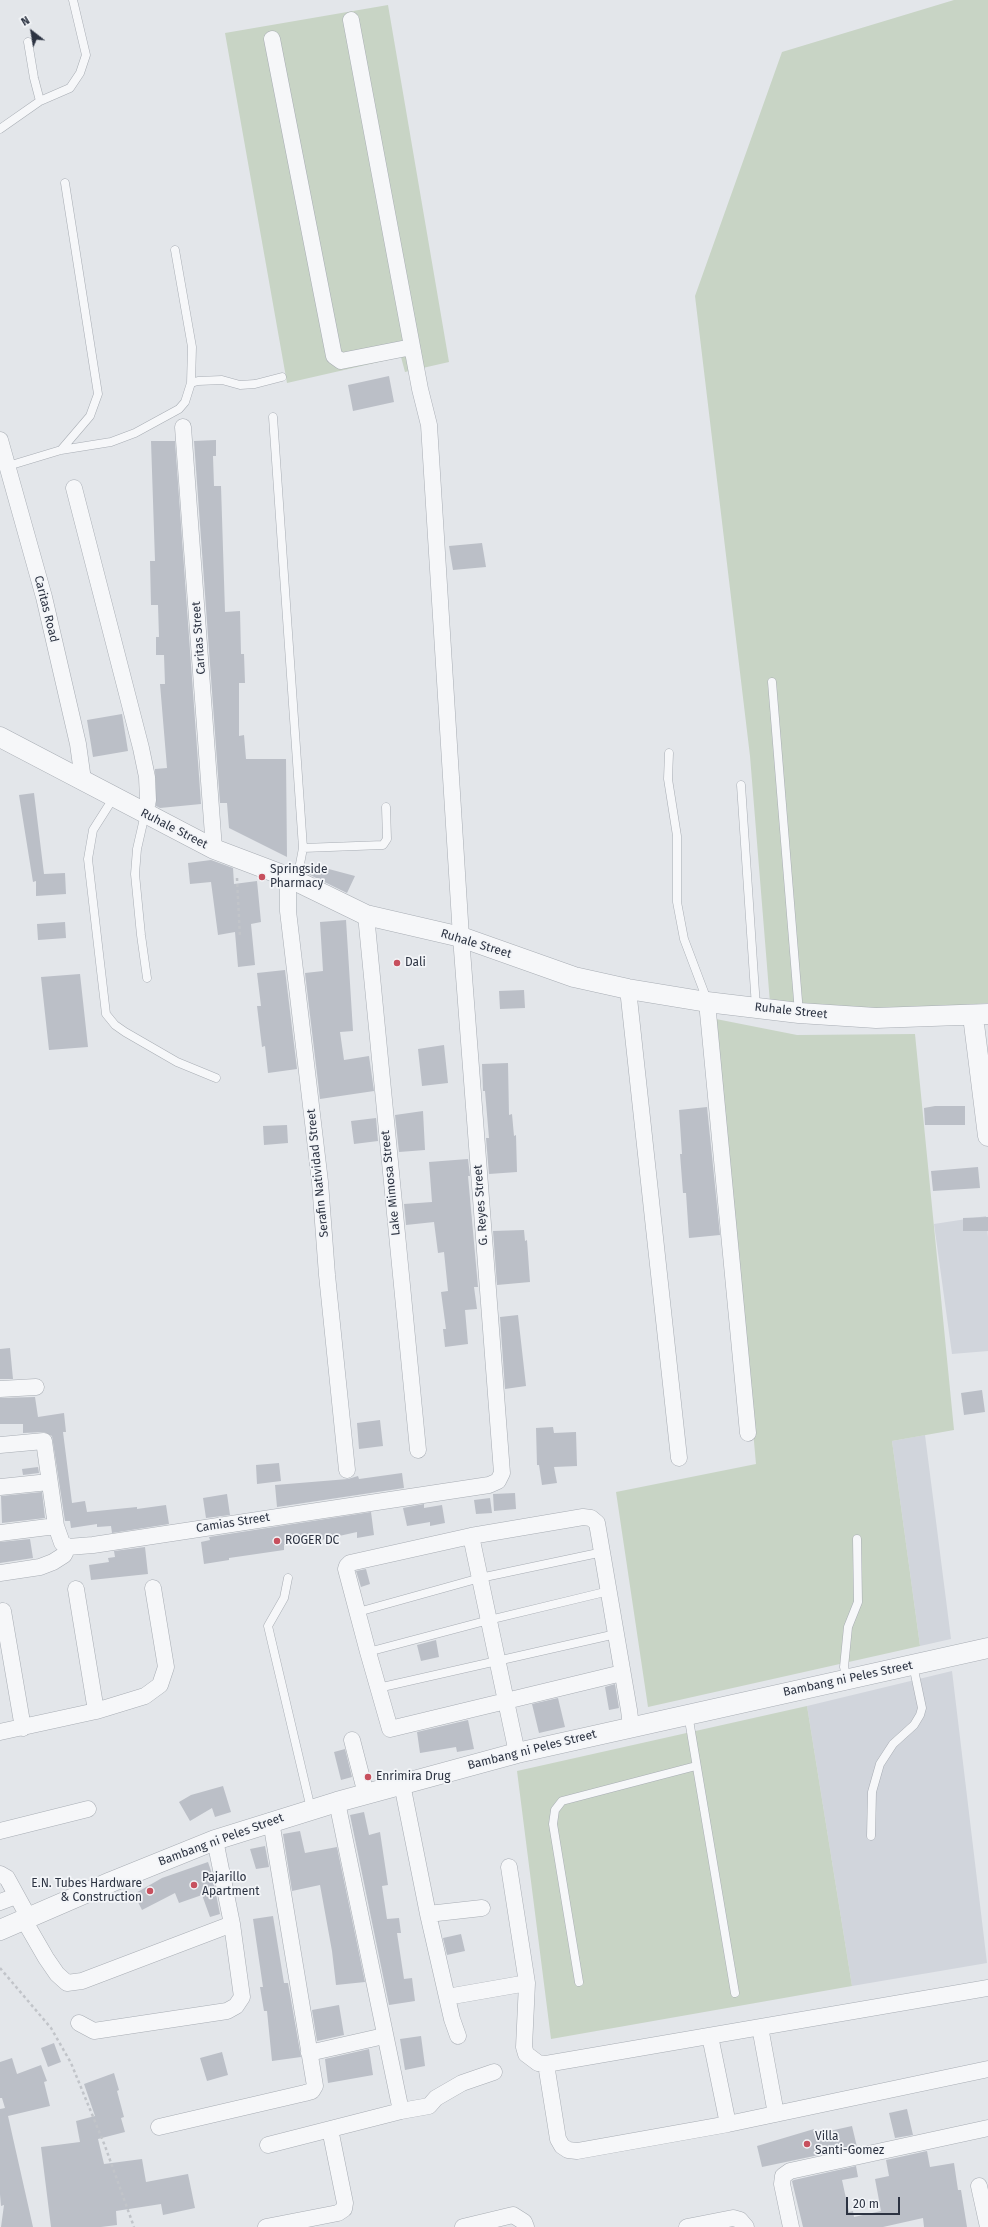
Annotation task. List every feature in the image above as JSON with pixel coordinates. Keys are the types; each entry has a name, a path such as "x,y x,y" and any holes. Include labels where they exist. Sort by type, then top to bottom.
{"street":[{"name":"G. Reyes Street","path":"351,20 412,348 429,425 461,937 502,1473"},
{"path":"272,39 334,356 341,361 412,348"},
{"name":"Caritas Street","path":"183,427 214,850"},
{"name":"Caritas Road","path":"0,440 44,597 78,744 83,780"},
{"path":"74,488 141,748 147,777 148,800 145,814"},
{"name":"Ruhale Street","path":"0,737 214,850 292,879 366,915 461,937 574,977 628,989 708,1002 799,1013 876,1018 980,1015"},
{"name":"Serafin Natividad Street","path":"292,879 288,911 320,1182 327,1275 347,1470"},
{"name":"Lake Mimosa Street","path":"366,915 418,1450"},
{"path":"628,989 679,1458"},
{"path":"708,1002 748,1433"},
{"path":"980,1015 988,1136"},
{"path":"0,1389 36,1387"},
{"path":"0,1445 44,1441 56,1526 62,1543 68,1547 64,1555 53,1562 40,1567 0,1573"},
{"name":"Camias Street","path":"68,1547 93,1545 489,1485 498,1481 502,1473"},
{"path":"0,1487 49,1482"},
{"path":"622,1673 390,1729 346,1570 350,1562 471,1536 583,1517 591,1518 597,1523 603,1552 631,1726"},
{"path":"0,1533 56,1526"},
{"path":"471,1536 517,1753"},
{"path":"0,1732 96,1711 145,1696 160,1685 166,1667 152,1588"},
{"path":"76,1589 96,1711"},
{"path":"3,1611 23,1728"},
{"name":"Bambang ni Peles Street","path":"1,1927 26,1919 110,1882 215,1840 311,1809 517,1753 631,1726 988,1648"},
{"path":"352,1740 366,1794"},
{"path":"402,1784 428,1914 452,2019 458,2036"},
{"path":"337,1802 384,2036 401,2111"},
{"path":"0,1831 88,1809"},
{"path":"159,2127 312,2091 315,2086 271,1821"},
{"path":"79,2023 94,2031 227,2010 236,2006 242,1997 232,1924 215,1840"},
{"path":"510,1867 527,1983 524,2047 526,2054 532,2060 546,2064 988,1988"},
{"path":"0,1874 7,1878 46,1958 57,1974 68,1983 82,1981 232,1924"},
{"path":"0,1902 16,1896"},
{"path":"428,1914 482,1908"},
{"path":"447,1997 527,1983"},
{"path":"760,2027 776,2114"},
{"path":"309,2053 384,2036"},
{"path":"710,2036 728,2124"},
{"path":"546,2064 558,2139 562,2146 568,2150 577,2151 728,2124 988,2069"},
{"path":"268,2145 401,2111 429,2106 436,2098 462,2083 494,2072"},
{"path":"791,2227 782,2184 783,2176 790,2171 988,2128"},
{"path":"266,2227 338,2212 344,2209 345,2203 330,2129"},
{"path":"979,2186 988,2227"},
{"path":"463,2227 513,2215 523,2222"},
{"path":"687,2227 733,2218 740,2220 746,2227"}],"lane":[{"path":"0,128 40,101 70,88 80,73 86,55 73,0"},
{"path":"28,42 34,78 40,101"},
{"path":"61,450 90,416 98,394 65,183"},
{"path":"8,466 61,450 111,442 153,424 179,409 185,402 191,383 192,347 176,250"},
{"path":"191,383 208,380 222,380 240,385 255,384 282,377"},
{"path":"273,417 303,848 292,879"},
{"path":"772,682 799,1013"},
{"path":"669,752 668,779 676,836 677,902 684,939 708,1002"},
{"path":"741,785 756,1007"},
{"path":"114,797 93,830 88,859 106,1014 115,1025 125,1032 177,1062 216,1078"},
{"path":"303,848 383,845 387,839 386,807"},
{"path":"145,814 136,849 135,874 147,978"},
{"path":"847,1679 844,1667 848,1627 858,1602 857,1539"},
{"path":"358,1612 480,1578 603,1552"},
{"path":"288,1578 284,1598 268,1626 311,1809"},
{"path":"368,1652 489,1620 609,1592"},
{"path":"378,1688 616,1634"},
{"path":"871,1836 872,1792 880,1764 893,1744 914,1725 922,1708 913,1665"},
{"path":"688,1714 734,1993"},
{"path":"579,1982 553,1824 555,1810 562,1801 696,1766"}],"path":[{"path":"236,858 240,937"},
{"path":"0,1968 51,2028 71,2064 105,2146 134,2227"}],"shaded area":[{"path":"986,1216 988,1237 988,1351 952,1354 934,1224"},
{"path":"925,1435 951,1639 920,1646 892,1441"},
{"path":"952,1671 987,1963 852,1986 807,1706"}],"green space":[{"path":"954,0 988,0 988,1003 901,1011 770,1003 750,756 695,296 782,52"},
{"path":"388,5 449,362 405,372 401,357 287,383 225,33"},
{"path":"716,1019 797,1035 915,1034 954,1430 892,1441 920,1646 648,1707 616,1492 756,1464"},
{"path":"807,1706 852,1986 551,2039 517,1771"}],"building":[{"path":"389,376 394,402 353,411 348,385"},
{"path":"216,440 216,456 213,456 214,486 221,486 225,612 240,611 241,654 244,654 245,683 239,683 239,736 244,735 246,759 286,759 287,857 229,828 227,803 220,803 194,441"},
{"path":"151,441 175,441 201,804 160,808 156,806 155,769 167,768 160,684 165,684 164,655 156,655 156,637 159,637 158,605 151,605 150,561 155,561"},
{"path":"482,543 486,567 453,570 449,546"},
{"path":"122,714 128,751 93,757 87,720"},
{"path":"34,793 44,874 65,873 66,894 36,896 36,881 33,882 19,795"},
{"path":"211,860 233,868 234,884 257,881 261,922 251,924 255,965 238,967 235,932 218,935 211,882 190,884 188,863"},
{"path":"310,864 355,876 347,893 308,874"},
{"path":"346,920 353,1031 340,1032 344,1060 369,1056 374,1091 320,1099 305,973 323,971 320,922"},
{"path":"65,922 66,938 38,940 37,924"},
{"path":"285,970 297,1069 268,1073 265,1046 262,1047 257,1006 261,1006 257,973"},
{"path":"80,974 88,1047 49,1050 41,977"},
{"path":"524,990 525,1008 500,1009 499,991"},
{"path":"444,1045 448,1083 422,1086 418,1049"},
{"path":"508,1063 509,1115 512,1114 514,1136 516,1135 517,1172 489,1174 486,1138 489,1138 485,1091 483,1091 482,1064"},
{"path":"935,1106 965,1106 965,1125 925,1125 924,1108"},
{"path":"707,1107 720,1235 689,1238 686,1193 683,1193 679,1110"},
{"path":"423,1111 425,1150 399,1152 395,1115"},
{"path":"376,1118 378,1141 354,1144 351,1121"},
{"path":"287,1125 288,1143 264,1145 263,1126"},
{"path":"468,1159 470,1176 468,1176 478,1287 474,1287 477,1309 465,1310 468,1344 445,1347 443,1329 446,1329 441,1292 448,1291 444,1252 438,1253 434,1222 406,1225 404,1204 432,1202 429,1162"},
{"path":"978,1167 980,1188 933,1191 931,1171"},
{"path":"988,1217 988,1231 963,1231 963,1218"},
{"path":"524,1230 525,1241 527,1240 530,1282 497,1285 493,1231"},
{"path":"518,1315 526,1386 505,1389 500,1317"},
{"path":"10,1348 13,1379 0,1379 0,1349"},
{"path":"982,1390 985,1412 964,1415 961,1393"},
{"path":"35,1397 38,1417 64,1413 66,1432 63,1432 72,1503 85,1501 87,1512 137,1507 137,1509 166,1505 169,1524 112,1533 111,1526 97,1527 97,1524 71,1528 70,1521 65,1521 52,1436 44,1432 23,1433 23,1424 0,1424 0,1398"},
{"path":"380,1420 383,1446 359,1449 357,1423"},
{"path":"553,1427 554,1433 576,1432 577,1466 554,1467 557,1483 542,1485 539,1465 537,1465 536,1428"},
{"path":"279,1463 281,1481 257,1484 256,1465"},
{"path":"38,1467 39,1473 23,1475 22,1469"},
{"path":"402,1473 404,1488 277,1507 275,1485 348,1479 358,1476 359,1479"},
{"path":"42,1492 45,1518 2,1523 1,1496"},
{"path":"515,1493 516,1509 494,1511 493,1494"},
{"path":"227,1494 230,1515 206,1518 203,1498"},
{"path":"490,1498 492,1513 476,1514 474,1500"},
{"path":"424,1504 424,1508 442,1505 445,1523 430,1526 430,1522 407,1526 403,1508"},
{"path":"371,1512 374,1535 357,1538 357,1532 321,1540 284,1545 284,1550 229,1558 229,1560 204,1564 201,1542 210,1540 209,1537"},
{"path":"30,1539 33,1558 0,1563 0,1542"},
{"path":"145,1547 148,1574 91,1580 89,1565 109,1562 108,1558 115,1557 114,1551"},
{"path":"366,1569 370,1584 361,1587 356,1571"},
{"path":"436,1640 439,1657 421,1661 417,1645"},
{"path":"615,1684 619,1708 609,1710 605,1687"},
{"path":"558,1698 565,1727 539,1733 532,1704"},
{"path":"468,1720 474,1749 457,1752 456,1747 420,1753 417,1732"},
{"path":"345,1749 352,1777 341,1780 334,1752"},
{"path":"223,1786 231,1812 215,1817 212,1808 190,1821 179,1802 191,1795"},
{"path":"364,1812 369,1835 380,1832 388,1885 382,1886 387,1919 399,1918 401,1933 397,1933 404,1979 412,1978 415,2001 389,2005 350,1815"},
{"path":"300,1831 305,1853 337,1847 365,1982 336,1985 332,1951 320,1885 292,1891 283,1834"},
{"path":"265,1846 269,1867 256,1869 250,1849"},
{"name":"Pajarillo Apartment","path":"208,1862 220,1914 210,1917 202,1895 179,1903 175,1893 142,1910 134,1894 162,1878"},
{"path":"273,1916 284,1983 288,1983 301,2057 272,2061 267,2011 264,2011 260,1987 263,1987 253,1919"},
{"path":"461,1934 465,1951 447,1955 443,1938"},
{"path":"339,2005 344,2035 317,2041 312,2010"},
{"path":"421,2036 425,2066 405,2070 400,2039"},
{"path":"54,2043 61,2062 48,2067 41,2048"},
{"path":"369,2049 373,2075 328,2083 325,2059"},
{"path":"222,2052 228,2075 207,2081 200,2058"},
{"path":"12,2058 17,2074 41,2065 47,2081 44,2082 50,2106 8,2116 33,2227 1,2227 4,2205 1,2206 0,2194 0,2109 5,2108 2,2098 0,2098 0,2062"},
{"path":"114,2073 119,2090 117,2091 124,2117 121,2118 125,2132 98,2139 104,2164 142,2159 146,2182 188,2174 195,2208 163,2215 161,2204 116,2211 117,2225 101,2227 51,2227 41,2147 80,2142 76,2121 95,2116 84,2084"},
{"path":"907,2109 913,2135 895,2138 889,2113"},
{"path":"852,2126 857,2147 762,2167 757,2146 814,2129 816,2134"},
{"path":"927,2151 930,2167 954,2163 958,2190 961,2190 967,2227 924,2227 923,2218 883,2227 803,2227 792,2181 856,2166 858,2177 842,2180 849,2212 853,2211 854,2217 881,2211 875,2179 889,2176 886,2160"}],"place":[{"name":"Springside Pharmacy","path":"262,877"},
{"name":"Dali","path":"397,963"},
{"name":"ROGER DC","path":"277,1541"},
{"name":"Enrimira Drug","path":"368,1777"},
{"name":"Pajarillo Apartment","path":"194,1885"},
{"name":"E.N. Tubes Hardware & Construction","path":"150,1891"},
{"name":"Villa Santi-Gomez","path":"807,2144"}]}
